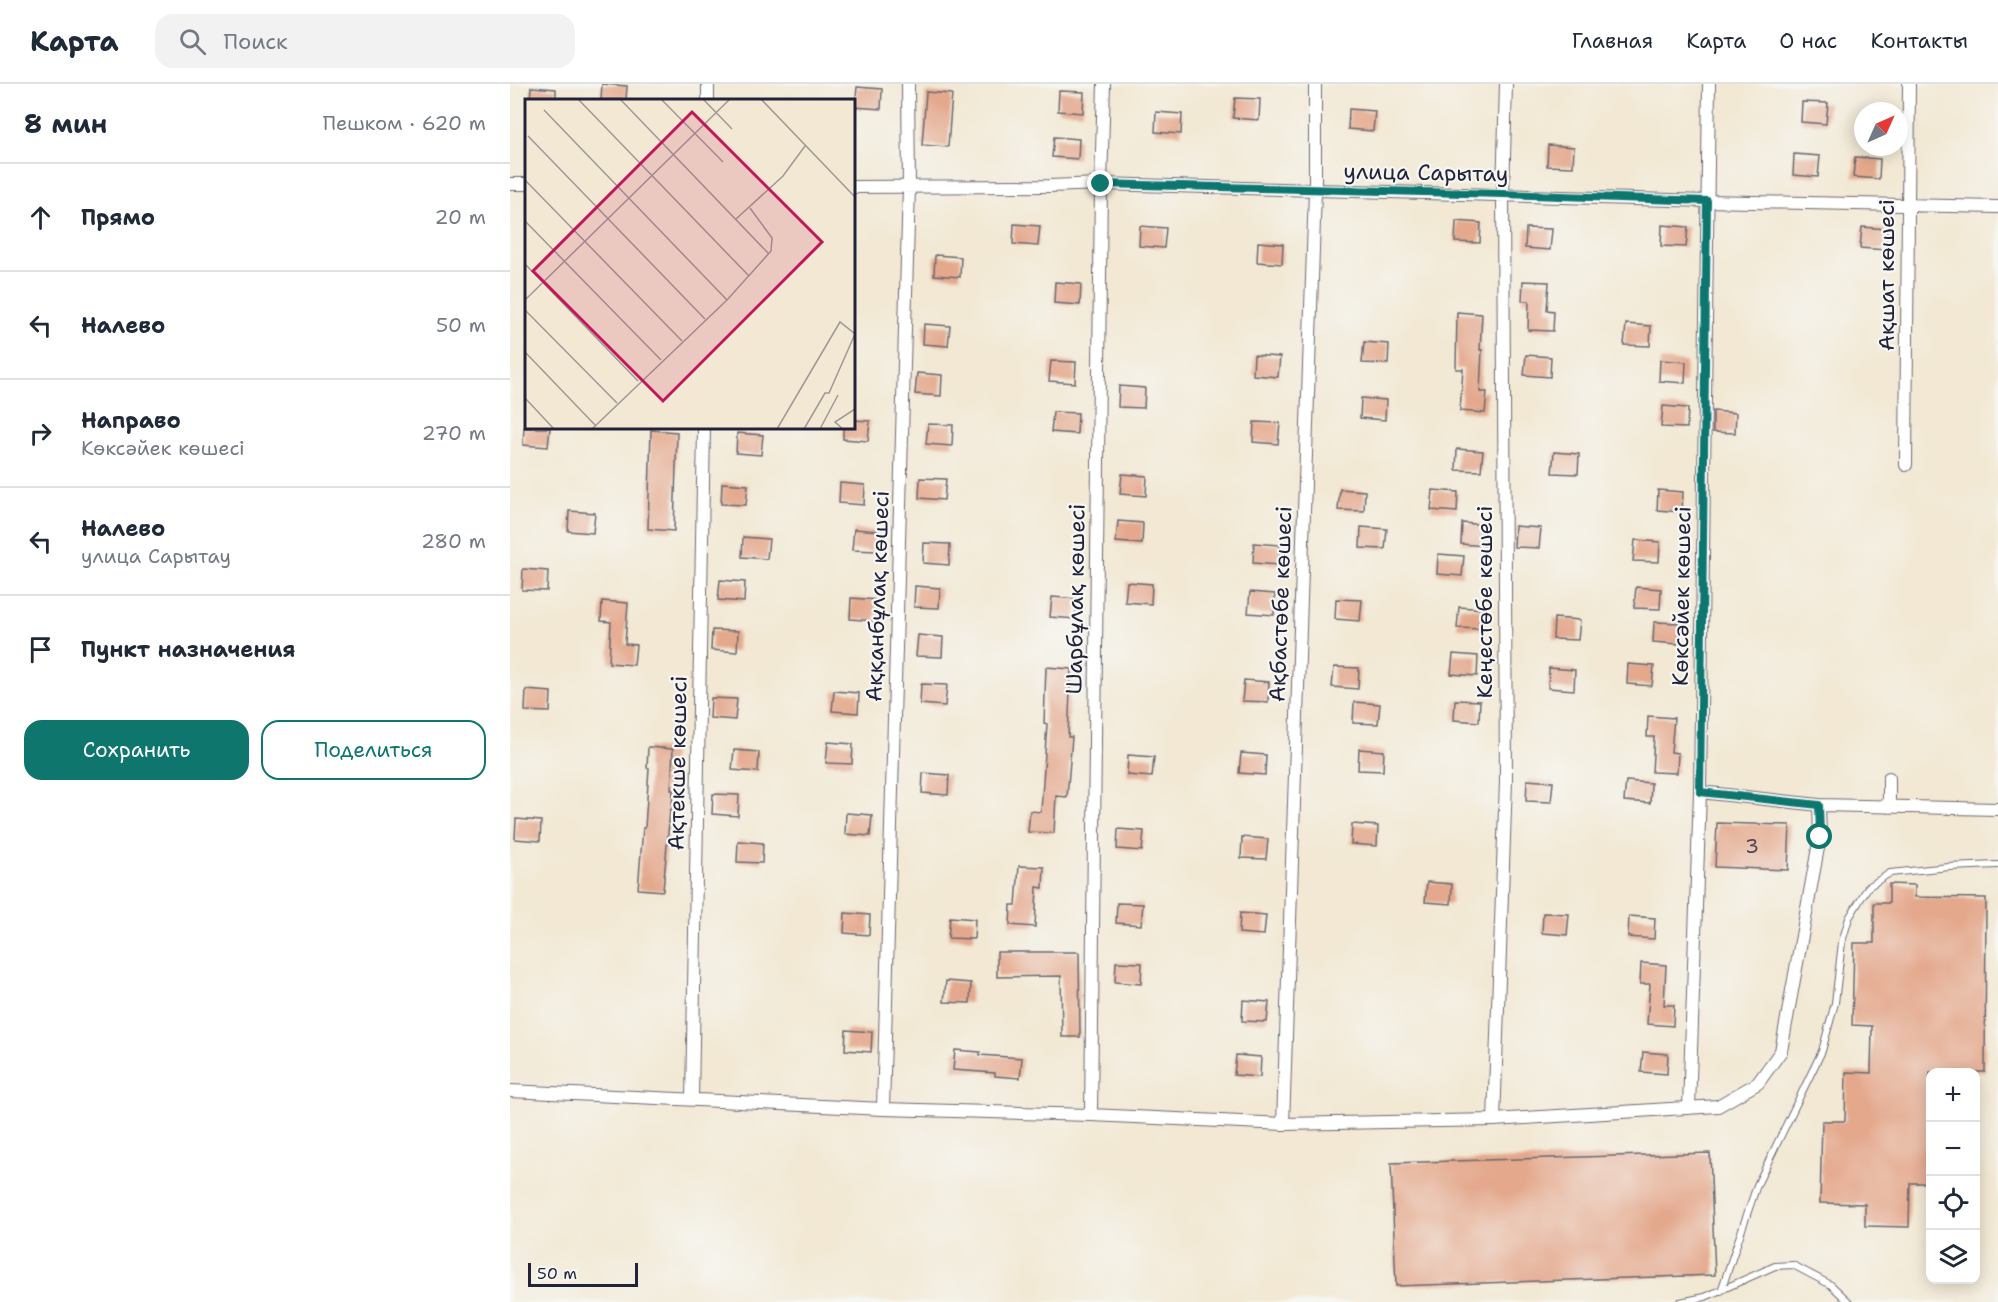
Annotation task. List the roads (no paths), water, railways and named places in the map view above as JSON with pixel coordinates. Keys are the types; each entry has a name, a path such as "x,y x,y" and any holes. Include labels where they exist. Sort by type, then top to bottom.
{"street":[{"name":"Аққанбұлақ көшесі","path":"883,1109 909,187 908,84"},
{"name":"Шарбұлақ көшесі","path":"1091,1115 1104,84"},
{"name":"Ақбастөбе көшесі","path":"1283,1124 1315,190 1315,84"},
{"name":"Кеңестөбе көшесі","path":"1494,1120 1506,781 1503,194 1506,84"},
{"name":"Көксәйек көшесі","path":"1689,1108 1700,792 1709,84"},
{"name":"Ақшат көшесі","path":"1906,465 1909,84"},
{"name":"улица Сарытау","path":"855,187 1101,184 1998,207"},
{"name":"Ақтекше көшесі","path":"692,1099 704,429"},
{"path":"1889,778 1889,807"},
{"path":"1700,792 1819,805 1998,809"},
{"path":"510,1091 883,1109 1283,1124 1494,1120 1718,1106 1758,1083 1781,1051 1820,837 1819,805"}],"lane":[{"path":"1721,1291 1757,1185 1822,1051 1835,1003 1842,942 1849,918 1868,887 1890,873 1998,865"},
{"path":"1680,1302 1721,1291 1775,1266 1792,1264 1831,1285 1849,1302"}]}
